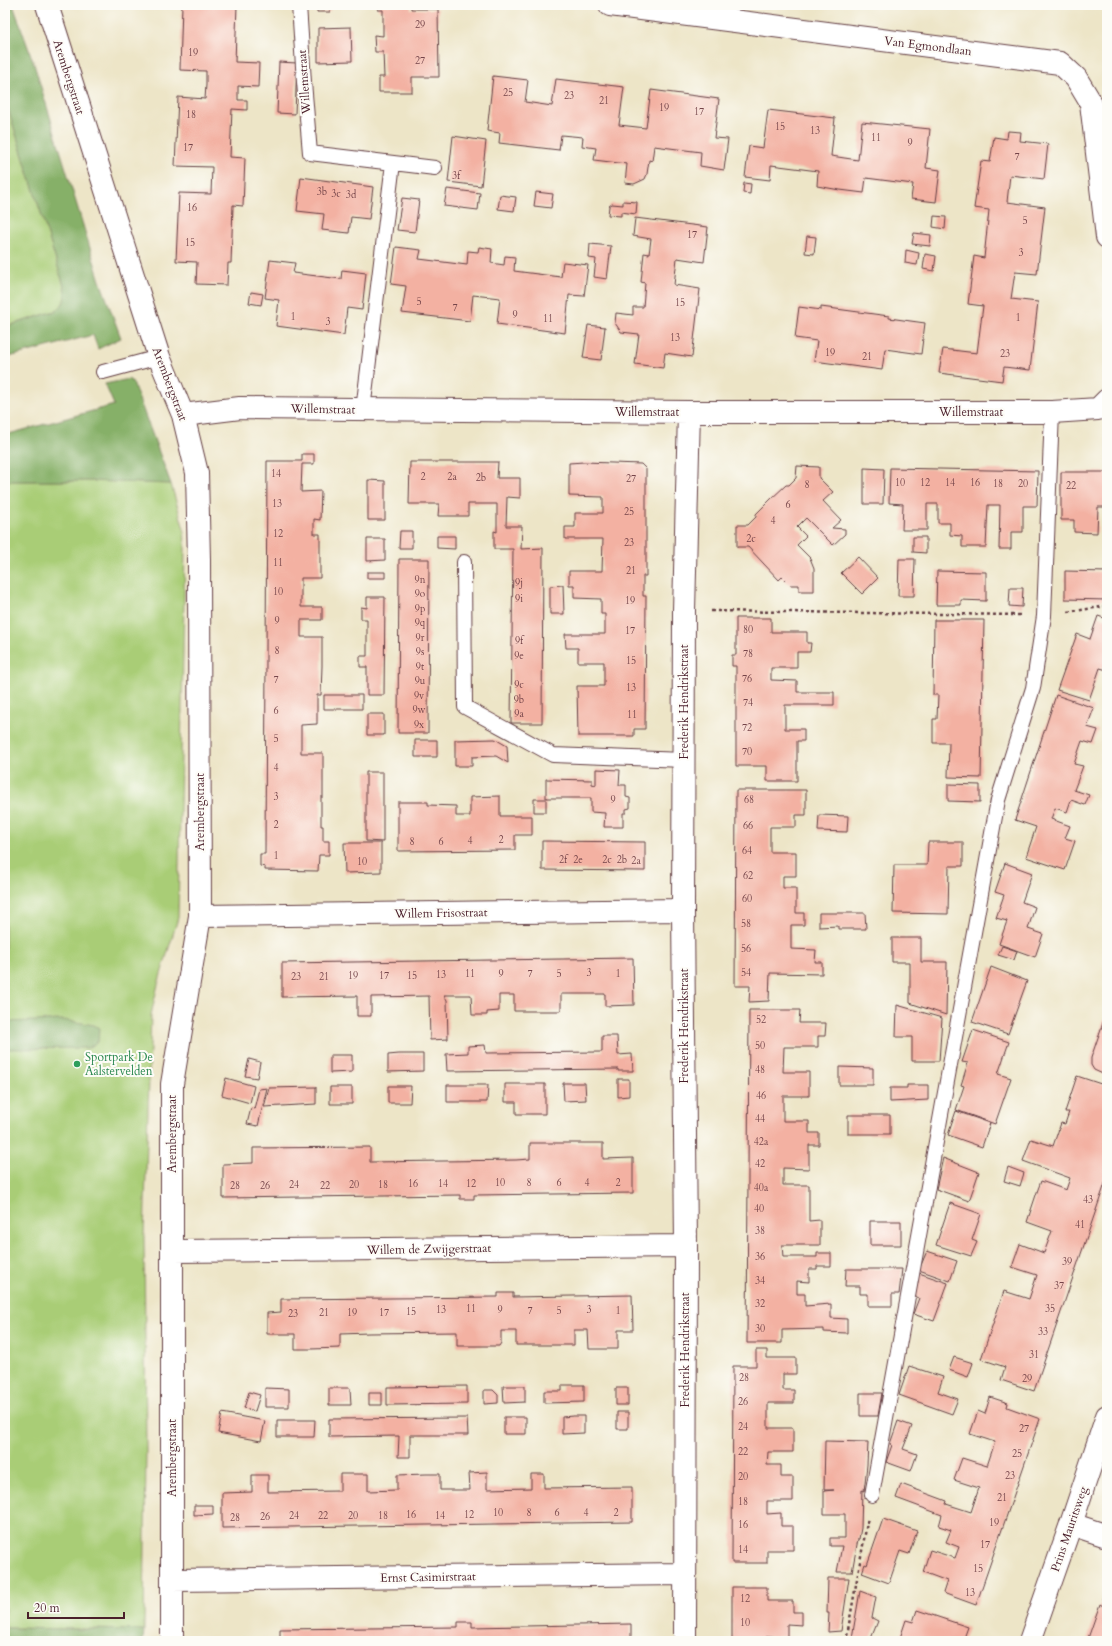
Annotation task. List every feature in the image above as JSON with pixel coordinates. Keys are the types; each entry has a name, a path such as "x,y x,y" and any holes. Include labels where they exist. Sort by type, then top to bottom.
{"street":[{"name":"Arembergstraat","path":"47,5 159,357 183,415 197,473 199,560 200,916 172,1084 172,1641"},
{"name":"Van Egmondlaan","path":"610,5 1060,63 1076,78 1091,103 1107,237"},
{"name":"Willemstraat","path":"183,415 240,408 689,412 1052,412 1098,409 1107,400"},
{"name":"Frederik Hendrikstraat","path":"685,1641 686,1246 683,910 684,611 689,412"},
{"name":"Willem Frisostraat","path":"200,916 683,910"},
{"name":"Willem de Zwijgerstraat","path":"173,1251 686,1246"},
{"name":"Prins Mauritsweg","path":"1030,1641 1072,1524 1107,1416"},
{"path":"1072,1524 1107,1536"},
{"name":"Ernst Casimirstraat","path":"172,1580 684,1574"}],"lane":[{"name":"Willemstraat","path":"299,5 310,152 435,168"},
{"path":"363,410 393,162"},
{"path":"103,372 159,357"},
{"path":"872,1495 998,800 1033,688 1044,616 1052,412"},
{"path":"464,562 465,708 553,755 684,760"}],"path":[{"path":"684,611 1044,616 1107,606"},
{"path":"846,1641 872,1495"}],"green space":[{"path":"5,5 13,5 34,64 100,281 121,338 98,349 93,335 5,358 5,327 55,311 63,304 65,294 64,286 5,99"},
{"path":"5,99 66,296 62,306 55,311 5,327"},
{"path":"129,379 133,383 171,484 92,481 5,481 5,435 114,405 105,384"},
{"name":"Sportpark De Aalstervelden","path":"5,481 92,481 171,484 184,529 185,545 178,918 158,984 151,1015 144,1236 146,1450 144,1630 5,1628"},
{"path":"63,1020 94,1025 99,1028 98,1042 88,1048 5,1049 5,1022"},
{"path":"5,1628 144,1630 143,1641 5,1641"}],"building":[{"path":"182,5 237,5 235,62 259,63 258,87 238,86 238,100 247,100 247,110 232,109 230,157 245,158 243,206 233,205 231,263 228,263 227,285 196,284 197,262 176,261 179,193 211,194 212,167 175,166 178,97 205,99 206,85 206,71 180,70"},
{"path":"317,5 330,5 330,12 317,12"},
{"path":"378,5 411,5 411,9 438,9 439,77 412,77 412,92 379,92 379,77 384,77 383,52 375,52 374,35 383,36 383,10 378,10"},
{"path":"351,27 352,61 318,62 318,28"},
{"path":"279,62 297,63 295,114 277,113"},
{"path":"493,76 528,80 525,102 552,106 556,79 624,87 619,125 646,128 651,90 719,99 714,138 728,139 724,170 700,166 701,152 654,146 652,161 649,160 645,179 634,184 625,183 627,164 594,160 596,148 582,146 583,137 561,135 559,150 499,143 500,133 487,131"},
{"path":"768,110 835,118 831,156 858,160 862,122 930,129 926,168 940,170 936,202 911,199 913,184 866,178 864,193 817,186 818,171 771,165 770,180 745,177 749,146 763,148"},
{"path":"1008,131 1021,132 1020,141 1048,144 1044,179 1010,175 1007,202 1045,207 1037,274 1015,272 1011,299 1038,302 1030,370 1004,367 1002,381 939,373 943,349 977,353 983,306 968,304 974,256 984,258 989,210 974,208 981,161 990,162 994,137 1007,139"},
{"path":"453,136 486,141 481,186 448,182"},
{"path":"301,177 373,187 369,219 351,217 349,233 322,230 324,214 297,211"},
{"path":"744,183 751,184 750,194 743,193"},
{"path":"447,189 480,193 478,210 444,206"},
{"path":"536,192 553,194 551,208 534,206"},
{"path":"500,195 516,197 514,211 498,209"},
{"path":"402,198 419,200 415,232 397,230"},
{"path":"623,201 637,202 636,214 621,212 621,216 608,215 609,206 612,204 623,205"},
{"path":"934,216 946,217 945,229 933,227"},
{"path":"635,218 708,227 704,262 677,258 674,285 700,289 692,357 665,353 663,368 635,364 639,334 621,332 615,323 616,313 633,315 633,307 643,307 645,283 641,282 644,253 649,254 651,239 633,236"},
{"path":"914,233 931,235 930,246 912,244"},
{"path":"807,236 816,237 814,254 805,253"},
{"path":"590,244 611,246 607,279 594,277 596,259 589,258"},
{"path":"396,247 421,250 419,259 467,265 468,251 478,252 479,247 492,249 491,263 504,265 505,256 515,257 514,271 561,277 563,262 588,265 584,296 569,295 565,333 497,324 500,298 473,295 470,321 402,313 406,286 391,284"},
{"path":"906,250 919,253 917,265 905,263"},
{"path":"925,254 936,256 934,271 923,269"},
{"path":"270,260 295,263 293,273 341,279 342,270 366,273 362,310 347,308 344,335 276,326 279,300 265,298"},
{"path":"251,292 263,294 261,305 249,303"},
{"path":"799,307 821,310 821,307 889,316 889,318 925,323 921,354 885,349 882,370 814,361 817,341 795,338"},
{"path":"588,325 605,327 601,360 583,358"},
{"path":"302,454 314,454 314,464 302,464 301,492 321,491 320,520 314,519 314,534 320,534 320,578 301,578 301,607 322,607 322,620 301,620 301,637 322,637 322,666 321,695 317,695 317,724 301,725 301,753 323,753 323,797 321,797 321,826 323,826 323,841 329,841 329,855 319,855 318,871 265,870 265,867 260,866 260,854 265,854 267,461 302,461"},
{"path":"410,462 498,462 497,478 520,478 520,498 507,497 506,526 522,526 521,549 543,548 542,723 511,723 513,549 494,549 494,531 497,532 497,504 468,504 468,516 438,516 439,504 409,504"},
{"path":"584,462 641,464 646,469 646,576 643,576 643,596 646,596 645,729 634,729 634,736 578,736 577,686 604,686 604,662 578,662 578,648 566,648 565,634 605,634 605,614 601,614 601,599 574,598 574,585 569,585 569,571 602,571 603,539 565,539 565,527 575,527 575,513 603,513 603,497 569,496 569,463"},
{"path":"797,466 819,467 819,478 833,492 823,501 841,520 832,528 845,529 845,534 833,545 806,518 797,527 806,536 797,545 810,558 814,568 814,591 799,591 799,585 790,585 782,577 779,580 748,547 737,547 737,525 748,525 756,517 756,514 771,499 786,485 789,485 796,478"},
{"path":"864,468 884,469 883,504 864,504"},
{"path":"890,468 1038,471 1037,506 1023,506 1023,532 1011,532 1011,549 999,549 1000,505 988,505 986,547 962,547 962,536 950,535 950,523 938,523 938,504 927,504 927,530 902,530 903,504 889,503"},
{"path":"1061,472 1107,472 1107,507 1098,507 1097,533 1074,532 1074,520 1061,520"},
{"path":"368,480 385,481 385,520 368,520"},
{"path":"400,531 412,531 412,548 399,548"},
{"path":"437,536 455,536 455,549 437,548"},
{"path":"913,537 926,537 926,553 913,552"},
{"path":"367,539 385,539 385,560 367,561"},
{"path":"858,557 878,578 862,594 841,573"},
{"path":"399,559 429,559 428,733 398,733"},
{"path":"899,559 915,559 914,596 898,596"},
{"path":"937,571 986,572 986,601 961,600 961,605 936,605"},
{"path":"1065,571 1107,572 1107,600 1065,599"},
{"path":"367,572 385,572 385,578 367,578"},
{"path":"563,585 564,614 550,614 550,586"},
{"path":"1010,588 1023,588 1022,607 1009,606"},
{"path":"367,597 385,597 384,695 367,695 367,667 360,667 360,656 367,656 367,619 361,619 361,607 367,608"},
{"path":"1098,616 1107,619 1107,670 1100,668 1089,700 1057,690 1077,634 1090,639"},
{"path":"736,618 771,618 771,632 807,632 807,643 811,643 810,652 797,652 797,668 771,668 771,680 797,681 797,692 834,692 834,705 785,705 785,729 804,729 804,741 797,741 797,781 767,781 767,766 736,766 736,666 732,666 732,655 736,655"},
{"path":"934,620 984,620 981,778 948,777 949,743 933,743 933,719 937,719 938,695 933,695"},
{"path":"324,695 362,695 362,709 324,709"},
{"path":"1056,695 1094,708 1087,727 1098,730 1093,744 1082,741 1074,764 1083,766 1074,790 1089,795 1085,805 1071,800 1067,812 1055,808 1051,819 1070,826 1065,838 1075,841 1065,870 1026,857 1036,827 1015,820"},
{"path":"367,714 384,714 384,735 367,735"},
{"path":"495,739 507,746 508,763 496,756 472,757 472,766 455,766 455,740"},
{"path":"415,740 437,740 437,757 415,757"},
{"path":"596,769 620,770 619,785 626,785 626,797 630,798 630,808 626,809 626,813 623,813 623,827 604,827 605,813 591,812 591,798 546,798 546,779 592,780 592,784 596,785"},
{"path":"366,772 383,772 383,842 366,841"},
{"path":"948,784 980,785 980,802 948,801"},
{"path":"736,790 806,790 806,815 796,815 796,827 770,827 770,852 796,852 796,876 783,876 783,888 796,888 796,913 804,913 804,925 791,925 791,949 816,950 815,962 822,962 822,974 770,973 769,1001 749,1002 750,986 735,986"},
{"path":"500,796 500,816 532,816 532,835 515,835 515,850 398,851 398,802 428,802 428,805 456,806 456,816 470,816 470,797"},
{"path":"534,799 546,799 546,812 534,812"},
{"path":"819,815 848,816 847,832 818,831"},
{"path":"542,841 645,842 645,871 542,870"},
{"path":"928,842 963,842 963,866 949,866 948,914 893,913 894,865 927,865"},
{"path":"344,843 381,843 381,872 345,873"},
{"path":"1005,863 1032,873 1022,902 1035,907 1028,929 1043,934 1035,957 999,944 1007,921 996,918 1004,895 995,892"},
{"path":"819,913 865,913 866,929 838,929 838,926 819,927"},
{"path":"892,938 921,938 921,962 947,962 946,1015 910,1003 910,962 892,962"},
{"path":"1002,946 1017,951 1014,960 998,955"},
{"path":"633,958 634,1005 605,1006 605,994 561,994 561,1011 514,1011 514,995 499,995 499,1011 487,1012 487,1015 472,1015 471,995 444,995 447,1000 448,1039 430,1040 429,996 371,997 371,1016 357,1016 357,996 282,997 282,963"},
{"path":"991,967 1027,981 1008,1034 972,1022"},
{"path":"897,1005 942,1018 939,1061 912,1061 912,1037 896,1037"},
{"path":"749,1010 800,1010 799,1023 826,1023 825,1036 818,1036 818,1047 784,1047 783,1072 809,1072 809,1096 783,1096 783,1121 809,1121 809,1133 819,1133 819,1145 809,1145 809,1169 783,1168 783,1185 809,1185 809,1221 820,1220 820,1245 782,1245 783,1257 817,1257 817,1253 831,1253 831,1266 817,1266 817,1269 809,1269 809,1282 797,1281 797,1294 805,1294 805,1306 831,1304 831,1318 847,1319 847,1333 824,1332 824,1329 782,1330 782,1343 747,1343"},
{"path":"1104,1020 1107,1021 1107,1076 1094,1070 1091,1065 1091,1058"},
{"path":"973,1030 1009,1042 998,1074 1011,1078 995,1124 956,1110 964,1086 961,1085 968,1063 962,1062"},
{"path":"602,1036 617,1036 618,1055 632,1054 633,1071 618,1071 618,1069 447,1071 446,1054 468,1053 468,1046 485,1045 486,1053 602,1052"},
{"path":"423,1054 423,1071 388,1072 388,1055"},
{"path":"330,1055 352,1055 352,1072 330,1073"},
{"path":"249,1059 260,1062 257,1078 245,1076"},
{"path":"839,1067 873,1068 873,1085 839,1085"},
{"path":"1077,1076 1107,1086 1107,1178 1034,1391 1001,1380 1005,1367 981,1359 1004,1291 1029,1299 1037,1275 1012,1267 1020,1244 1044,1253 1052,1231 1027,1222 1041,1181 1066,1190 1070,1178 1023,1161 1031,1139 1053,1146 1061,1123 1065,1124 1069,1112 1065,1112"},
{"path":"226,1078 254,1086 250,1103 222,1095"},
{"path":"618,1079 629,1079 629,1096 618,1097"},
{"path":"563,1083 585,1083 586,1100 564,1101"},
{"path":"505,1084 545,1084 545,1114 516,1114 516,1102 505,1102"},
{"path":"447,1085 488,1085 487,1102 447,1102"},
{"path":"907,1085 928,1085 928,1100 890,1102 890,1088 907,1088"},
{"path":"388,1086 411,1086 410,1103 388,1103"},
{"path":"316,1087 316,1104 264,1107 269,1088"},
{"path":"330,1087 352,1087 352,1104 330,1104"},
{"path":"267,1088 258,1126 247,1124 251,1108 254,1109 259,1089"},
{"path":"956,1111 990,1123 982,1147 948,1135"},
{"path":"848,1115 890,1115 890,1134 848,1134"},
{"path":"530,1143 603,1143 603,1159 633,1158 633,1193 474,1195 474,1199 460,1199 460,1195 223,1198 223,1164 253,1163 253,1148 370,1147 370,1162 516,1160 530,1159"},
{"path":"943,1158 979,1172 969,1201 936,1189"},
{"path":"1008,1167 1024,1173 1020,1186 1004,1181"},
{"path":"950,1203 981,1214 972,1240 977,1242 971,1256 936,1245"},
{"path":"870,1221 901,1221 901,1245 870,1245"},
{"path":"927,1251 957,1261 950,1281 919,1270"},
{"path":"846,1269 902,1269 899,1294 892,1294 892,1306 868,1306 868,1294 860,1294 860,1286 845,1286"},
{"path":"919,1273 948,1283 934,1321 913,1314 919,1298 915,1296"},
{"path":"498,1293 513,1293 513,1297 632,1295 633,1330 618,1330 618,1349 589,1349 588,1330 574,1330 574,1345 516,1345 516,1331 501,1331 501,1343 499,1346 457,1346 457,1332 369,1333 340,1334 340,1348 311,1349 295,1349 295,1334 267,1334 267,1313 281,1312 281,1299 498,1297"},
{"path":"756,1350 767,1350 767,1358 796,1358 796,1374 783,1374 783,1390 794,1390 794,1403 768,1403 768,1428 793,1428 793,1452 768,1452 767,1465 781,1465 781,1477 793,1477 793,1501 767,1501 767,1514 781,1513 781,1526 793,1526 793,1550 767,1550 767,1563 732,1563 733,1366 756,1366"},
{"path":"954,1357 973,1363 968,1377 949,1370"},
{"path":"909,1366 943,1377 938,1392 958,1399 952,1414 899,1395"},
{"path":"562,1385 584,1385 584,1402 544,1403 544,1391 562,1391"},
{"path":"467,1386 467,1404 387,1405 387,1387"},
{"path":"503,1386 525,1386 525,1402 504,1403"},
{"path":"265,1388 289,1389 289,1407 265,1407"},
{"path":"329,1388 350,1388 351,1405 329,1405"},
{"path":"616,1388 628,1388 628,1405 616,1405"},
{"path":"484,1390 493,1390 498,1395 498,1403 484,1404"},
{"path":"249,1392 260,1395 255,1411 244,1408"},
{"path":"369,1393 382,1393 382,1405 369,1405"},
{"path":"860,1393 882,1393 878,1416 860,1416"},
{"path":"990,1397 1008,1403 1007,1407 1040,1419 976,1605 943,1593 947,1581 923,1572 930,1550 955,1558 959,1547 946,1542 951,1530 939,1526 942,1515 896,1498 901,1484 947,1501 946,1504 971,1512 979,1488 954,1480 962,1458 987,1466 995,1442 970,1434 978,1411 985,1414"},
{"path":"617,1412 628,1412 628,1429 617,1429"},
{"path":"222,1413 265,1421 261,1441 218,1433"},
{"path":"584,1416 584,1433 562,1434 562,1417"},
{"path":"504,1417 526,1417 526,1434 504,1434"},
{"path":"467,1418 468,1435 410,1435 410,1457 398,1457 399,1436 329,1437 329,1419"},
{"path":"277,1420 315,1420 314,1437 277,1437"},
{"path":"898,1421 912,1426 903,1449 917,1454 911,1471 886,1462 892,1445 890,1444"},
{"path":"825,1441 868,1442 864,1491 862,1490 861,1528 852,1572 837,1572 842,1546 830,1546 830,1538 845,1538 845,1514 824,1514 824,1491 834,1490 824,1490"},
{"path":"487,1472 487,1489 531,1488 531,1474 544,1474 544,1488 632,1487 632,1522 222,1528 222,1493 252,1492 252,1475 268,1475 268,1492 340,1491 340,1474 368,1474 368,1491 397,1490 397,1475 426,1474 440,1474 440,1490 470,1490 469,1473"},
{"path":"194,1505 213,1505 213,1514 194,1515"},
{"path":"883,1519 917,1531 909,1554 900,1551 889,1583 862,1573 865,1564 867,1565"},
{"path":"828,1578 849,1578 841,1631 828,1632"},
{"path":"1107,1584 1107,1641 1087,1641 1100,1604 1103,1606 1104,1600 1102,1599"},
{"path":"732,1587 767,1587 767,1601 793,1601 793,1612 802,1612 802,1625 787,1624 787,1637 767,1636 767,1641 732,1641"},
{"path":"860,1591 876,1597 872,1618 878,1621 870,1641 861,1641 852,1638"},
{"path":"917,1610 968,1627 963,1641 899,1641 906,1620 913,1622"},
{"path":"458,1622 472,1622 472,1627 631,1624 631,1641 280,1641 280,1629 458,1627"}],"place":[{"name":"Sportpark De Aalstervelden","path":"77,1064"}]}
